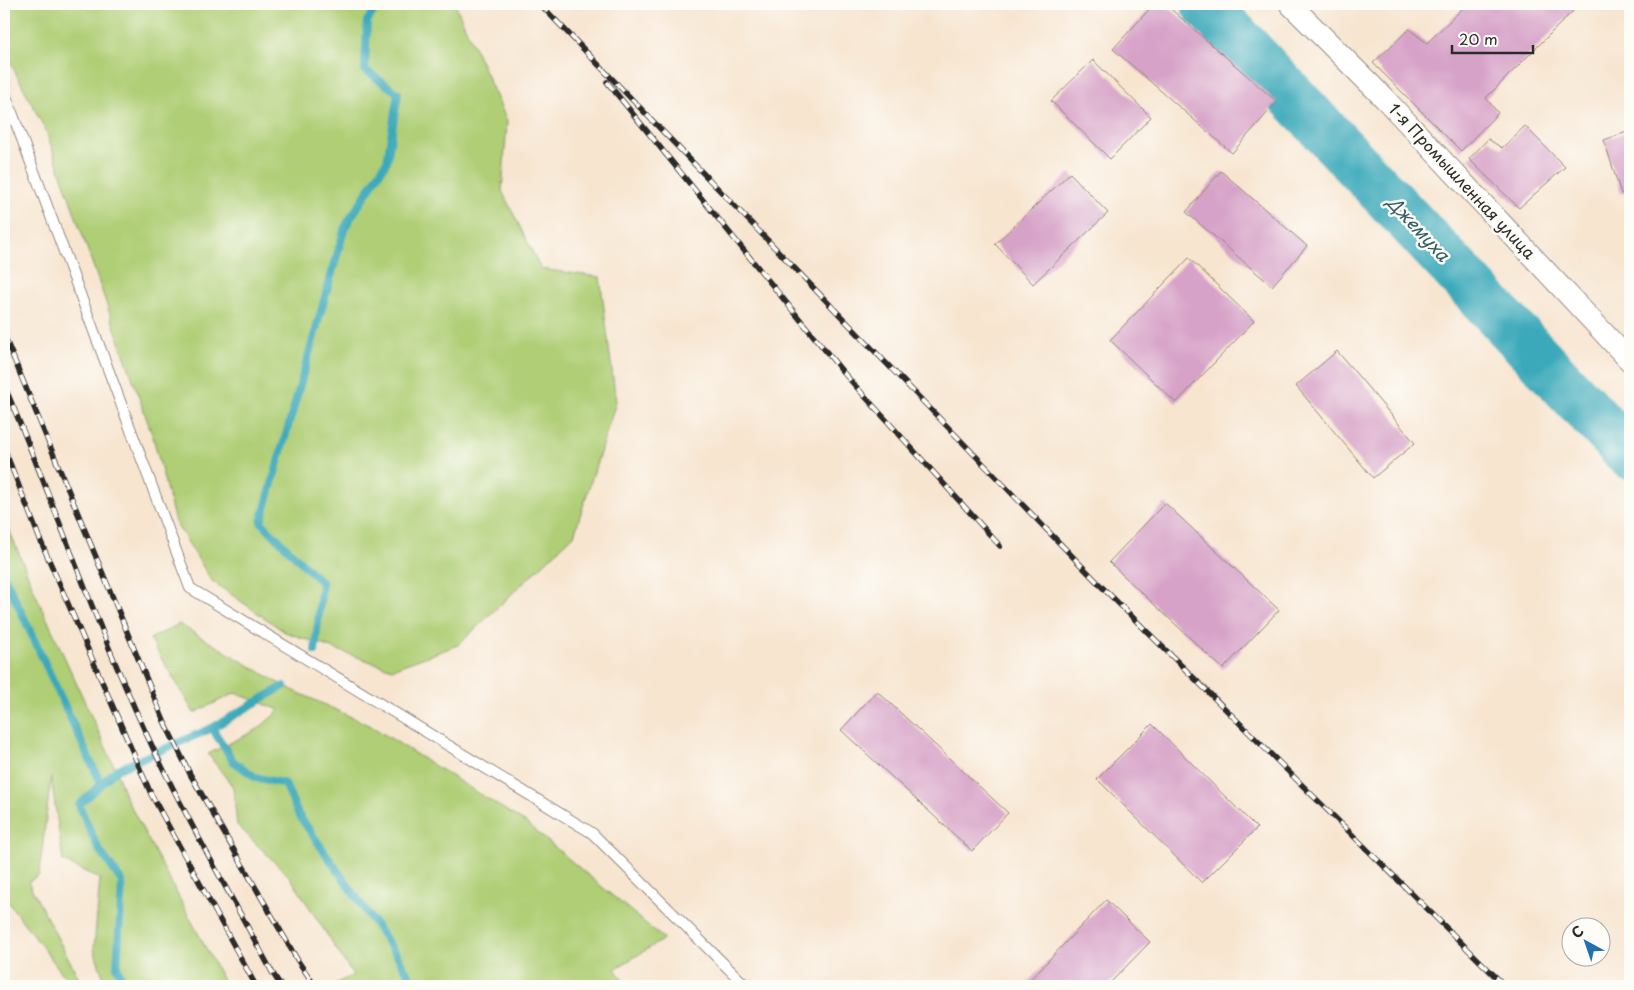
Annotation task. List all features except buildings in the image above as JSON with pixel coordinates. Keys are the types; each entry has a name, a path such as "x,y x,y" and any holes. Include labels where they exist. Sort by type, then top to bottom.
{"street":[{"name":"1-я Промышленная улица","path":"1290,4 1385,98 1630,361"}],"lane":[{"path":"4,91 190,588 592,833 746,986"}],"green space":[{"path":"4,4 455,4 507,121 502,191 541,269 600,277 616,402 574,535 458,645 392,669 285,632 212,581 175,522 153,437 46,131 12,66 4,33"},
{"path":"4,517 36,595 116,770 125,796 226,986 106,986 94,949 100,879 63,861 51,777 39,875 28,882 83,986 72,986 4,897"},
{"path":"179,624 284,686 371,726 526,823 664,939 615,969 627,986 331,986 353,975 290,877 237,825 233,787 208,754 258,729 280,710 235,693 194,713 150,639"}],"waterway":[{"path":"315,651 322,583 261,522 345,227 387,161 398,93 365,70 367,21 379,4"},
{"name":"Джемуха","path":"1205,4 1630,455"},
{"path":"4,575 101,784"},
{"path":"126,986 117,968 122,882 98,848 79,805 116,770 212,728 284,686"},
{"path":"212,728 233,761 255,777 285,784 298,814 398,957 415,986"}],"railway":[{"path":"540,4 1100,585 1505,986"},
{"path":"607,82 842,371 1000,546"},
{"path":"4,335 164,721 190,774 298,961 315,986"},
{"path":"4,385 108,645 145,731 191,822 281,986"},
{"path":"4,448 39,537 151,794 256,986"}]}
